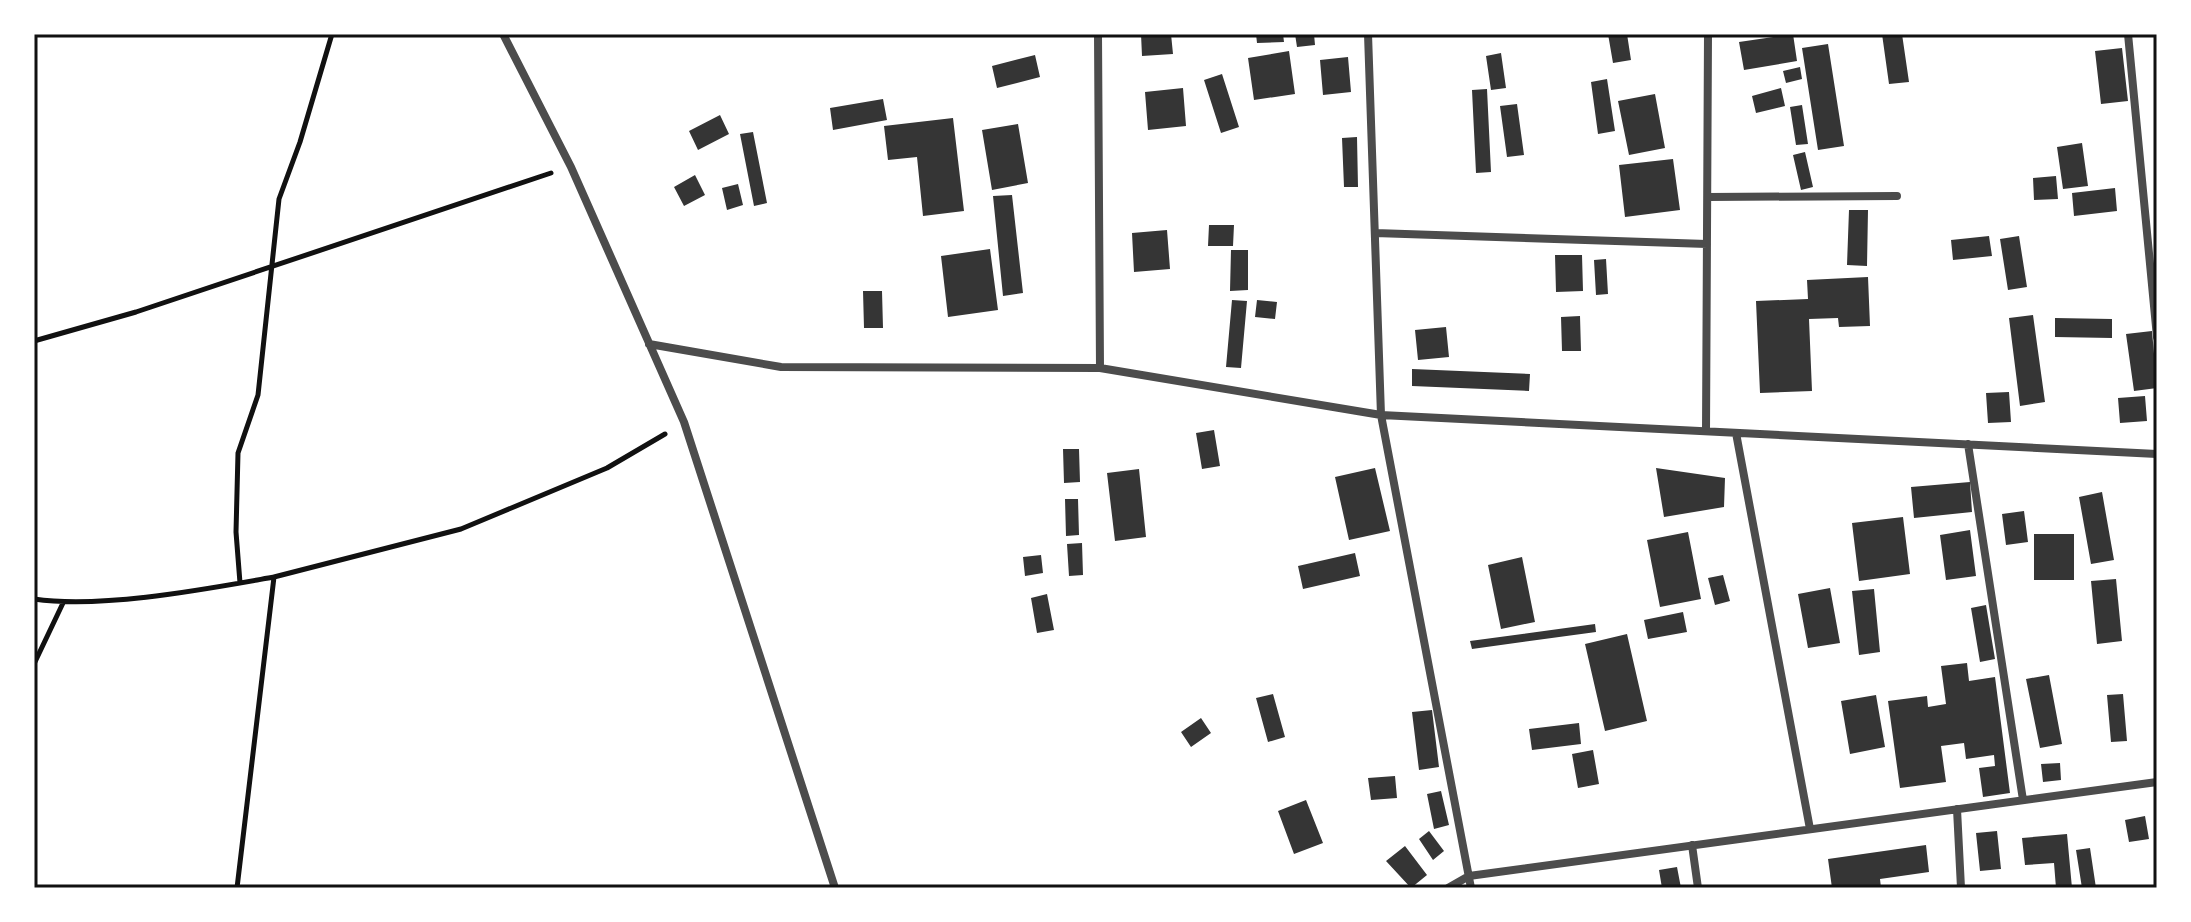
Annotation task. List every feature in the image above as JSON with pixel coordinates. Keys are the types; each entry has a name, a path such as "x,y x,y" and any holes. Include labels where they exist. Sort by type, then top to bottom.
{"street":[{"path":"503,34 571,167 684,422 835,888"},
{"path":"1098,34 1100,368"},
{"path":"1368,34 1381,415 1471,888"},
{"path":"1706,431 1708,34"},
{"path":"2128,34 2157,337"},
{"path":"1708,197 1897,196"},
{"path":"1375,233 1707,244"},
{"path":"649,344 781,367 1100,368 1381,415 2157,454"},
{"path":"1736,433 1810,829"},
{"path":"1968,444 2023,800"},
{"path":"1448,888 1469,876 2157,782"},
{"path":"1957,809 1961,888"},
{"path":"1692,845 1698,888"}],"path":[{"path":"240,583 236,532 238,453 258,395 279,199 300,142 332,34"},
{"path":"34,341 136,312 273,263 571,167"},
{"path":"34,599 63,603 240,583 461,529 607,468 684,422"},
{"path":"237,888 274,577"},
{"path":"34,664 63,603"}],"building":[{"path":"1141,34 1171,34 1173,54 1142,56"},
{"path":"1256,34 1283,34 1284,42 1257,43"},
{"path":"1295,34 1314,34 1315,45 1297,47"},
{"path":"1608,34 1627,34 1631,60 1613,63"},
{"path":"1793,34 1797,61 1744,70 1739,42"},
{"path":"1882,34 1902,34 1909,82 1889,84"},
{"path":"1828,44 1844,146 1818,150 1802,48"},
{"path":"2122,48 2128,101 2101,104 2095,51"},
{"path":"1289,51 1295,94 1254,100 1248,58"},
{"path":"1501,53 1506,88 1491,90 1486,56"},
{"path":"1035,55 1040,77 997,88 992,66"},
{"path":"1348,57 1351,92 1323,95 1320,60"},
{"path":"1800,67 1802,79 1786,83 1783,71"},
{"path":"1222,74 1239,127 1221,133 1204,80"},
{"path":"1607,79 1615,131 1598,134 1591,82"},
{"path":"1183,88 1186,126 1148,130 1145,92"},
{"path":"1781,88 1785,106 1756,113 1752,96"},
{"path":"1487,89 1491,172 1476,173 1472,90"},
{"path":"1655,94 1665,148 1629,155 1618,101"},
{"path":"883,99 887,120 833,130 830,108"},
{"path":"1517,104 1524,155 1507,157 1500,106"},
{"path":"1802,105 1808,144 1796,145 1790,107"},
{"path":"720,115 729,134 698,150 689,131"},
{"path":"953,118 964,211 923,216 917,157 888,160 884,126"},
{"path":"1018,124 1028,183 992,190 982,130"},
{"path":"753,132 767,203 754,206 740,134"},
{"path":"1357,137 1358,187 1344,187 1342,138"},
{"path":"2082,143 2088,186 2063,189 2057,147"},
{"path":"1805,152 1813,187 1801,190 1793,155"},
{"path":"1673,159 1680,210 1625,217 1619,165"},
{"path":"695,175 705,195 684,206 674,187"},
{"path":"2056,176 2058,199 2034,200 2033,178"},
{"path":"738,184 743,205 727,210 722,188"},
{"path":"2115,188 2117,211 2074,216 2072,193"},
{"path":"1012,195 1023,293 1003,296 993,196"},
{"path":"1849,210 1868,210 1867,266 1847,265"},
{"path":"1209,225 1234,225 1233,246 1208,246"},
{"path":"1167,230 1170,269 1134,272 1132,233"},
{"path":"1989,236 1992,256 1953,260 1951,240"},
{"path":"2019,236 2027,287 2008,290 2000,239"},
{"path":"990,249 998,310 948,317 941,256"},
{"path":"1231,250 1248,250 1248,290 1230,291"},
{"path":"1555,255 1582,255 1583,291 1556,292"},
{"path":"1606,259 1608,294 1596,295 1594,260"},
{"path":"1868,277 1870,326 1839,327 1838,318 1809,319 1812,391 1760,393 1756,301 1808,299 1807,280"},
{"path":"863,291 882,291 883,328 864,328"},
{"path":"1232,300 1247,301 1241,368 1226,367"},
{"path":"1257,300 1277,302 1275,319 1255,317"},
{"path":"2033,315 2045,402 2020,406 2009,318"},
{"path":"1580,316 1581,351 1562,351 1561,317"},
{"path":"2055,318 2112,319 2112,338 2055,337"},
{"path":"1446,327 1449,357 1418,360 1415,330"},
{"path":"2152,331 2157,388 2134,391 2126,334"},
{"path":"1412,369 1530,374 1529,391 1412,386"},
{"path":"2009,392 2011,422 1988,423 1986,393"},
{"path":"2145,396 2147,421 2120,423 2118,398"},
{"path":"1214,430 1220,466 1202,469 1196,433"},
{"path":"1063,449 1079,449 1080,482 1064,483"},
{"path":"1375,468 1390,531 1349,540 1335,477"},
{"path":"1656,468 1725,478 1724,507 1664,517"},
{"path":"1139,469 1146,537 1115,541 1107,473"},
{"path":"1970,482 1972,512 1914,518 1911,487"},
{"path":"2102,492 2114,560 2091,564 2079,497"},
{"path":"1065,499 1078,499 1079,535 1066,536"},
{"path":"2024,511 2028,542 2006,545 2002,514"},
{"path":"1903,517 1910,574 1859,581 1852,523"},
{"path":"1970,530 1976,576 1946,580 1940,535"},
{"path":"1688,532 1701,599 1660,607 1647,540"},
{"path":"2034,534 2074,534 2074,580 2034,580"},
{"path":"1082,543 1083,575 1069,576 1067,544"},
{"path":"1355,553 1360,576 1303,589 1298,566"},
{"path":"1041,555 1043,573 1025,576 1023,557"},
{"path":"1522,557 1535,622 1501,629 1488,565"},
{"path":"1723,575 1730,601 1715,605 1708,578"},
{"path":"2116,579 2122,641 2097,644 2091,581"},
{"path":"1830,588 1840,643 1808,648 1798,594"},
{"path":"1874,589 1880,652 1859,655 1852,591"},
{"path":"1047,594 1054,630 1037,633 1031,598"},
{"path":"1986,605 1995,659 1980,662 1971,608"},
{"path":"1683,612 1687,632 1648,639 1644,620"},
{"path":"1595,624 1596,632 1472,649 1470,641"},
{"path":"1627,634 1647,721 1605,731 1585,644"},
{"path":"1967,663 1969,681 1995,677 2010,793 1983,797 1979,768 1995,766 1994,755 1966,759 1964,743 1941,746 1946,782 1900,788 1888,701 1927,696 1928,707 1946,704 1941,666"},
{"path":"2049,675 2062,744 2040,748 2026,679"},
{"path":"1273,694 1285,737 1268,742 1256,698"},
{"path":"2123,694 2127,741 2111,742 2107,695"},
{"path":"1876,695 1885,747 1850,754 1841,701"},
{"path":"1432,710 1439,767 1419,770 1412,712"},
{"path":"1201,718 1211,733 1191,747 1181,732"},
{"path":"1579,723 1581,744 1532,750 1529,729"},
{"path":"1593,750 1599,784 1578,788 1572,754"},
{"path":"2060,763 2061,780 2043,782 2041,764"},
{"path":"1395,776 1397,798 1371,800 1368,778"},
{"path":"1441,791 1449,825 1434,829 1427,794"},
{"path":"1306,800 1323,843 1294,854 1278,811"},
{"path":"2145,816 2149,839 2129,842 2125,820"},
{"path":"1429,831 1444,851 1433,860 1419,839"},
{"path":"1997,831 2001,869 1980,871 1976,833"},
{"path":"2067,834 2072,888 2056,888 2054,863 2025,865 2022,838"},
{"path":"1926,845 1929,872 1880,879 1881,888 1832,888 1828,859"},
{"path":"1405,846 1427,875 1411,888 1386,861"},
{"path":"2090,848 2096,888 2082,888 2076,850"},
{"path":"1677,867 1681,888 1662,888 1659,870"}]}
